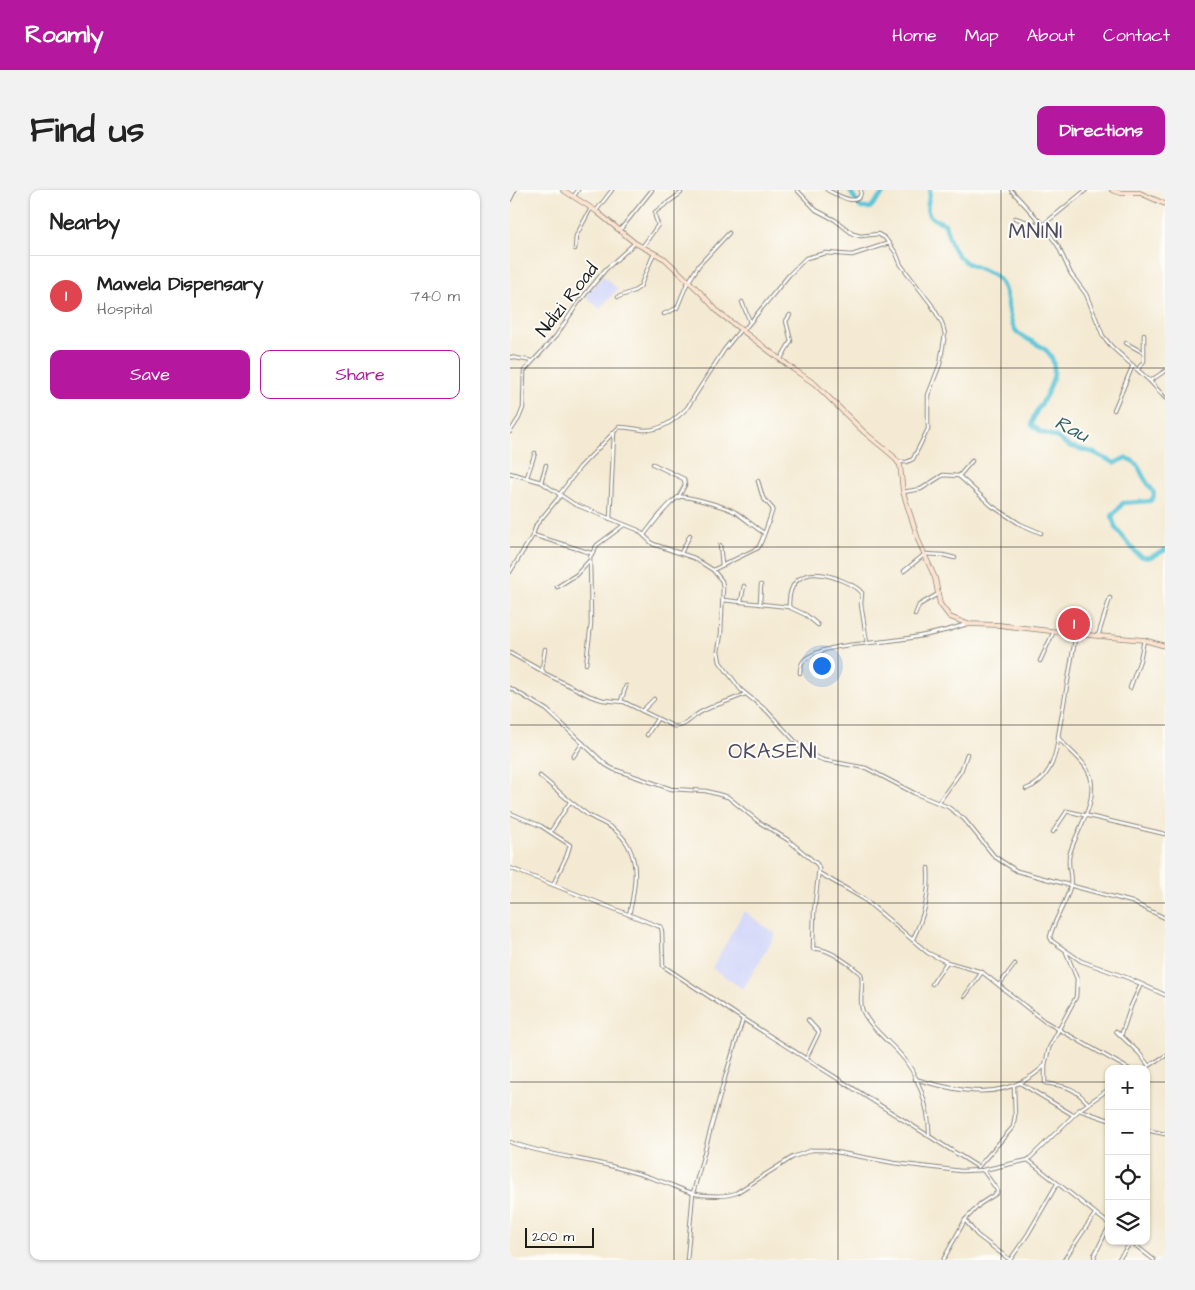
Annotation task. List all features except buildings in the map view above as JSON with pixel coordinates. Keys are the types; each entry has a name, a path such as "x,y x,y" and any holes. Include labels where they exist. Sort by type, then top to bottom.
{"street":[{"path":"510,200 515,190"},
{"path":"562,190 591,207 635,243 665,259 719,314 822,389 864,432 899,462 907,462 913,459 928,429 928,395 940,364 944,330 938,314 906,271 889,243 880,234 861,236 853,234 816,210 797,190"},
{"path":"574,196 578,190"},
{"path":"596,211 612,190"},
{"path":"620,230 652,190"},
{"path":"827,190 850,201 856,200 861,190"},
{"path":"1011,190 1058,246 1071,274 1084,290 1103,336 1165,398"},
{"path":"1015,218 1043,226 1086,190"},
{"path":"1112,190 1121,194 1140,193 1165,204"},
{"path":"643,246 658,226 655,212 681,193"},
{"path":"575,250 576,236 591,207"},
{"path":"664,314 677,308 688,281 706,255 729,233"},
{"name":"Ndizi Road","path":"510,432 523,408 524,371 556,336 578,303 602,273 635,243"},
{"path":"510,572 536,525 580,467 619,427 653,430 664,426 687,408 724,350 806,258 826,253 852,255 889,243"},
{"path":"618,297 640,287 654,252"},
{"path":"742,302 750,322"},
{"path":"780,360 792,341 786,322 790,316"},
{"path":"1138,369 1143,363 1144,334"},
{"path":"1126,343 1144,353"},
{"path":"510,357 532,361"},
{"path":"1114,410 1133,365"},
{"path":"1150,381 1165,371"},
{"path":"610,519 614,432"},
{"path":"527,477 535,453"},
{"path":"899,462 903,492 935,578 940,604 946,614 968,624"},
{"path":"959,476 972,462"},
{"path":"542,482 546,464"},
{"path":"644,534 678,498 685,485 684,479 653,464"},
{"path":"510,473 542,482 559,495 638,530 653,544 694,558 713,570 723,584 718,656 720,662 729,676 745,694 768,711 803,750 829,762 866,768 914,793 939,802 964,819 989,851 1013,870 1132,902 1165,918"},
{"path":"903,492 921,489 942,475 959,476 992,506 1020,524 1041,533"},
{"path":"713,570 758,548 762,543 773,509 762,498 758,481"},
{"path":"678,498 691,498 732,510 764,533"},
{"path":"586,664 591,624 589,562 591,553 597,545 624,525"},
{"path":"532,535 591,553"},
{"path":"681,554 690,535"},
{"path":"720,545 722,566"},
{"path":"904,571 925,554 942,554 955,558"},
{"path":"557,587 589,562"},
{"path":"789,607 792,587 800,577 821,574 847,582 858,588 862,593 861,604 867,643"},
{"path":"760,604 761,585"},
{"path":"741,601 744,586"},
{"path":"915,615 919,605 938,594"},
{"path":"1098,636 1110,598"},
{"path":"723,600 789,607 806,614 818,625"},
{"path":"800,673 801,664 813,655 867,643 924,636 968,624 999,624 1144,640 1165,646"},
{"path":"1040,661 1054,631"},
{"path":"1026,789 1039,783 1049,770 1056,750 1076,634"},
{"path":"1130,688 1140,660 1144,640"},
{"path":"543,672 545,648"},
{"path":"510,653 543,672 598,699 621,701 673,726 681,726 701,712 745,694"},
{"path":"621,701 626,686"},
{"path":"510,688 547,710 606,765 621,773 671,789 706,791 728,797 759,822 788,840 819,866 814,912 813,949 818,948 827,951 861,974 862,1010 879,1033 905,1060 926,1107 930,1124 929,1136"},
{"path":"642,711 654,699"},
{"path":"647,736 656,718"},
{"path":"1058,737 1082,763 1091,779 1091,797 1086,816 1070,854 1071,885 1050,937 1052,941 1066,952 1087,964 1105,969 1165,995"},
{"path":"573,757 582,743"},
{"path":"939,802 964,765 967,754"},
{"path":"540,776 570,802 615,830 633,854 635,866 629,915"},
{"path":"551,832 570,802"},
{"path":"1052,832 1067,811 1165,834"},
{"path":"510,813 528,819 568,842 570,848 553,885"},
{"path":"510,868 661,927 663,966 978,1169"},
{"path":"913,939 927,902 928,868"},
{"path":"819,873 864,899 924,950 947,962 982,972 1035,1015 1122,1065"},
{"path":"1066,952 1075,972 1076,997 1049,1048 1045,1065 1045,1083 1068,1086 1088,1102"},
{"path":"932,984 947,962"},
{"path":"999,985 1015,964"},
{"path":"966,996 982,972"},
{"path":"1121,1036 1130,1006 1141,984"},
{"path":"687,1260 693,1193 743,1019"},
{"path":"806,1058 820,1032 808,1020"},
{"path":"1116,1032 1139,1053 1148,1065"},
{"path":"1150,1065 1165,1056"},
{"path":"915,1079 945,1087 971,1091 993,1091 1014,1086 1037,1073 1045,1065"},
{"path":"1020,1083 1073,1116"},
{"path":"978,1169 1013,1127 1015,1116 1014,1086"},
{"path":"510,1142 534,1151 618,1168 693,1193 702,1195 732,1194 793,1158 812,1150 825,1150 939,1170 983,1170 1028,1160 1079,1110 1105,1091"},
{"path":"1079,1110 1105,1119"},
{"path":"1150,1131 1165,1134"},
{"path":"1028,1160 1105,1221"},
{"path":"943,1260 965,1220 980,1204 997,1193 997,1190 983,1170"},
{"path":"965,1220 977,1235 1010,1260 1028,1234 1057,1184"},
{"path":"1064,1260 1095,1214"},
{"path":"1095,1260 1094,1256 1103,1243 1105,1234"},
{"path":"1118,1260 1129,1245"},
{"path":"1135,1245 1154,1260"}],"shaded area":[{"path":"603,276 618,289 600,309 585,296"},
{"path":"744,911 776,934 743,989 712,968"}],"waterway":[{"name":"Rau","path":"849,190 861,208 870,208 886,190"},
{"name":"Rau","path":"930,190 928,213 934,219 945,224 950,241 958,256 967,263 990,273 998,279 1005,289 1011,321 1016,331 1050,354 1054,373 1052,381 1047,394 1034,415 1032,425 1041,432 1056,437 1069,446 1092,452 1115,463 1125,458 1137,464 1154,496 1150,501 1123,503 1112,516 1113,522 1118,531 1141,556 1153,556 1165,550"}],"place":[{"name":"Mawela Dispensary","path":"1074,624"}],"district":[{"name":"MNINI","path":"1036,231"},
{"name":"OKASENI","path":"773,751"}]}
